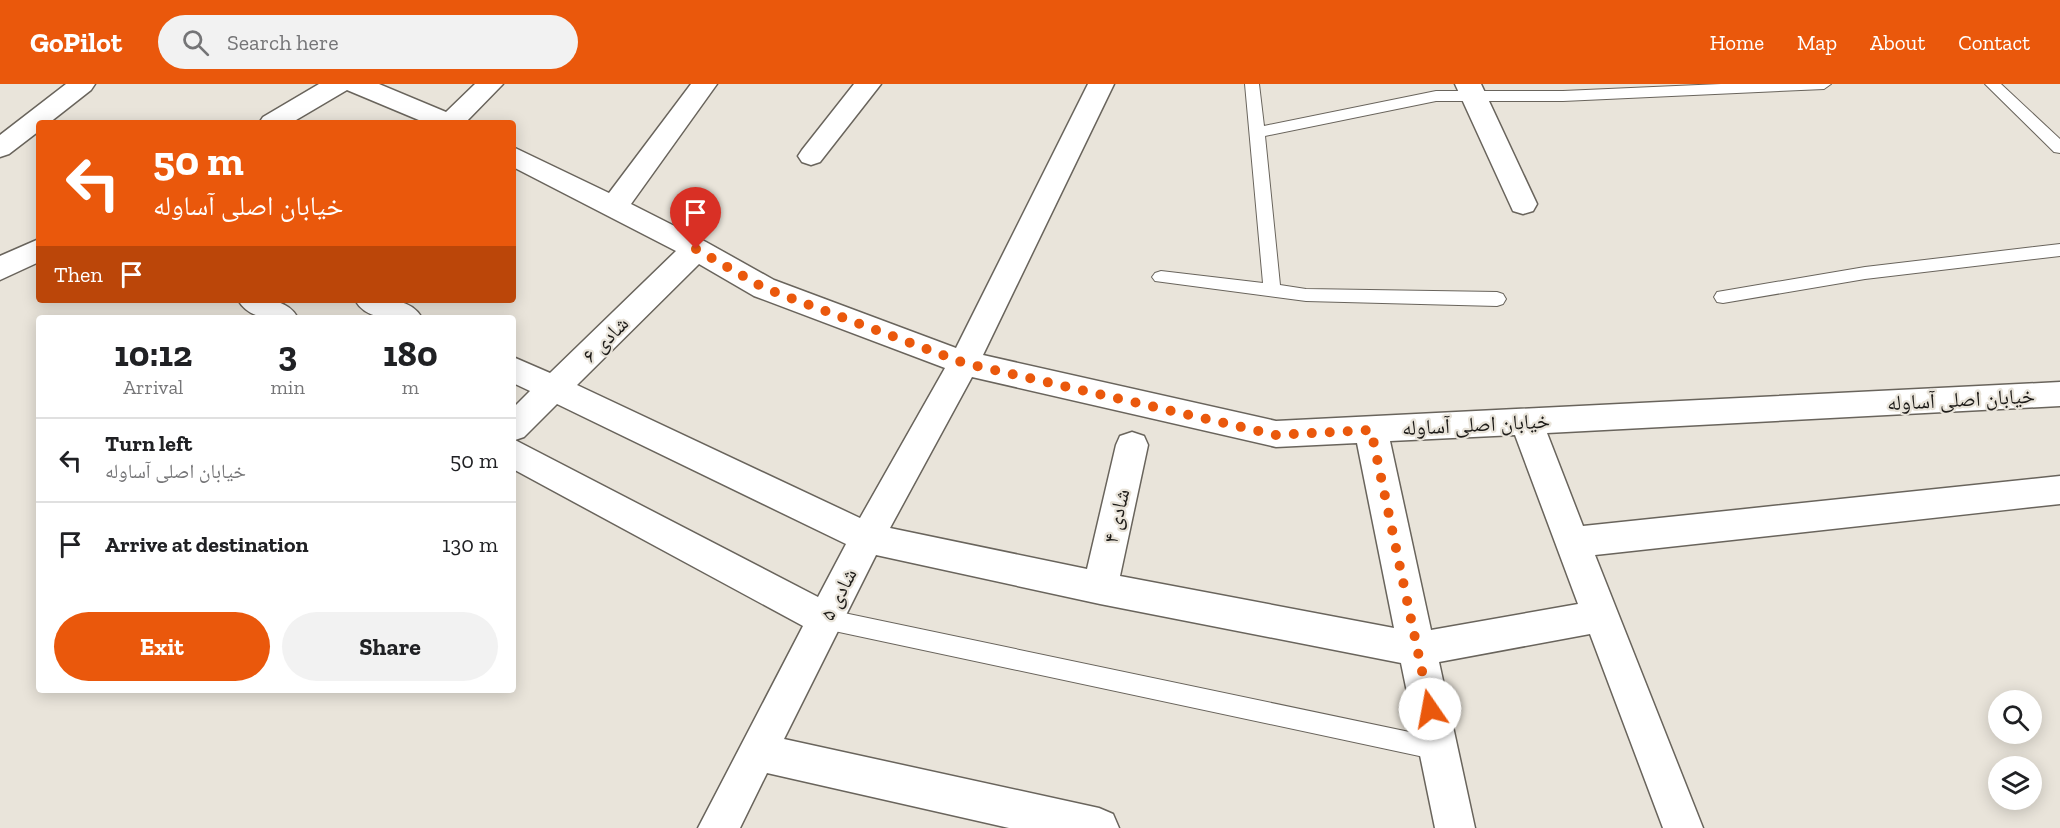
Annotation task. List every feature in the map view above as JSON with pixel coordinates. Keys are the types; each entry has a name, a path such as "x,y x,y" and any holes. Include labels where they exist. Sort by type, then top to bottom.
{"street":[{"path":"0,148 82,84"},
{"path":"277,120 338,84"},
{"path":"356,84 443,120"},
{"path":"453,120 490,84"},
{"path":"614,207 704,84"},
{"path":"811,156 868,84"},
{"name":"شادی ۵","path":"717,828 867,538 964,363 1101,84"},
{"path":"1471,90 1523,204"},
{"name":"خیابان اصلی آساوله","path":"516,158 696,249 764,288 964,363 1276,435 2060,394"},
{"name":"شادی ۶","path":"516,425 696,249"},
{"path":"0,269 36,251"},
{"path":"258,303 278,315"},
{"path":"376,303 401,315"},
{"path":"516,370 867,538 1100,588 1418,649 1601,616"},
{"path":"1526,422 1683,828"},
{"path":"1371,430 1455,828"},
{"name":"شادی ۴","path":"1100,588 1132,445"},
{"path":"516,455 825,619"},
{"path":"1573,542 2060,490"},
{"path":"757,752 1099,828"}],"lane":[{"path":"1252,84 1272,291"},
{"path":"1257,133 1471,90 1563,96 1824,84"},
{"path":"1992,84 2060,148"},
{"path":"1723,297 1865,273 2060,250"},
{"path":"1161,277 1306,295 1497,298"},
{"path":"825,619 1438,749"}],"route":[{"path":"696,249 764,288 964,363 1276,435 1371,430 1430,709"}]}
